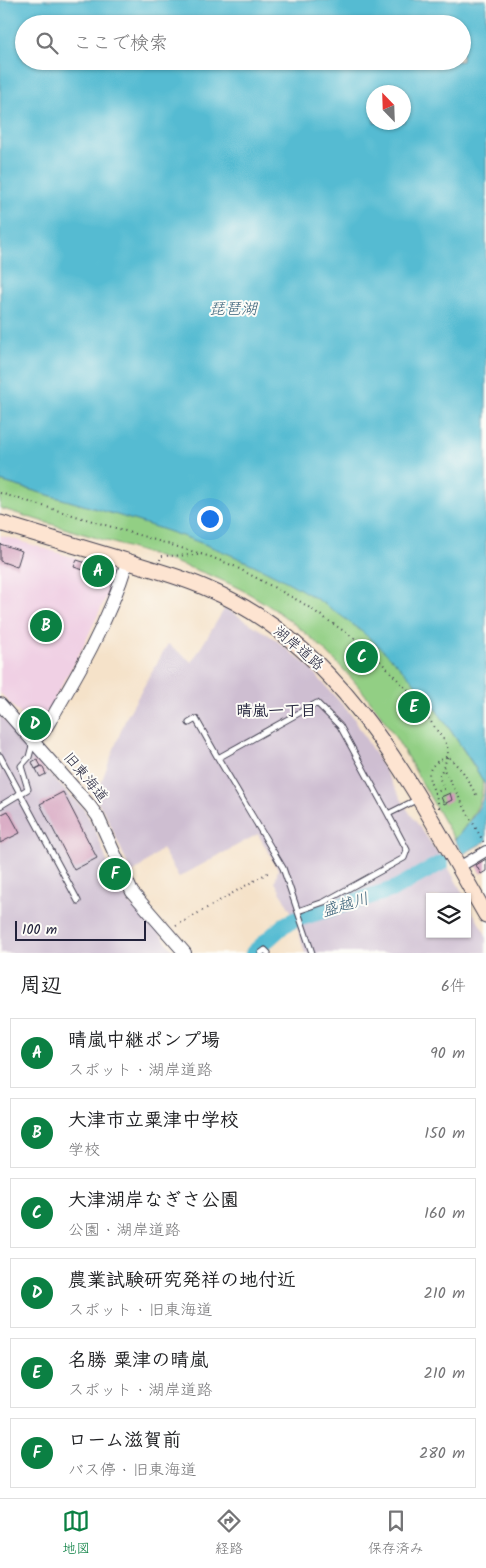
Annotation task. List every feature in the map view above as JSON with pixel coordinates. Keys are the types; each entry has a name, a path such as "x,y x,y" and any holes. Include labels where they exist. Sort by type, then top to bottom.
{"main road":[{"name":"湖岸道路","path":"0,523 206,588 261,617 290,638 324,669 359,709 418,798 486,915"}],"street":[{"path":"34,741 44,731 100,631 120,585 127,562"},
{"name":"旧東海道","path":"0,704 90,806 98,817 129,888 185,953"},
{"path":"459,868 486,848"}],"lane":[{"path":"218,758 317,703 340,726 407,850 404,858 324,902 298,912"},
{"path":"189,723 196,719 283,868 312,953"},
{"path":"0,806 22,795 28,789 21,766 29,757 34,741"},
{"path":"0,756 78,901"},
{"path":"388,814 418,798"},
{"path":"261,953 265,950 268,953"}],"path":[{"path":"0,493 204,555 234,566 280,590 354,638 384,666 424,710 447,745 448,756 440,776 444,789 434,793"},
{"path":"161,556 204,555"},
{"path":"436,811 440,808 428,779 430,770 438,760 448,756"},
{"path":"448,756 463,772 478,798"},
{"path":"443,768 486,848"},
{"path":"167,931 269,872"}],"shaded area":[{"path":"0,535 111,569 112,582 83,647 38,726 37,721 27,721 0,693"},
{"path":"225,608 272,637 308,666 353,717 409,812 448,867 463,893 426,893 426,938 471,938 471,909 486,935 486,953 305,953 294,917 275,882 278,869 258,834 179,877 162,849 132,874 106,815 95,798 126,718 168,644 192,662"},
{"path":"0,715 49,774 84,809 96,831 113,878 130,903 158,931 175,953 0,953"}],"green space":[{"path":"0,481 154,526 204,544 254,564 301,589 345,618 387,652 414,681 438,712 482,779 483,787 479,804 455,840 406,755 375,707 332,658 283,615 232,585 175,562 0,508"}],"water":[{"name":"琵琶湖","path":"0,0 486,0 486,841 463,854 455,840 479,807 485,785 453,734 409,677 361,631 309,594 252,564 193,540 131,519 0,481"}],"building":[{"path":"0,544 22,551 17,567 0,561"},
{"path":"77,560 108,570 106,577 74,567"},
{"path":"37,759 41,766 35,769 32,762"},
{"path":"42,766 46,774 40,777 36,769"},
{"path":"63,792 97,858 74,870 40,804"},
{"path":"450,793 452,800 444,804 441,797"},
{"path":"8,811 20,833 0,843 0,815"},
{"path":"486,859 486,871 481,874 476,865"}],"waterway":[{"name":"盛越川","path":"253,953 284,925 294,920 394,889 441,863"}],"place":[{"name":"晴嵐中継ポンプ場","path":"98,571"},
{"name":"大津市立粟津中学校","path":"46,626"},
{"name":"大津湖岸なぎさ公園","path":"362,657"},
{"name":"名勝 粟津の晴嵐","path":"414,707"},
{"name":"農業試験研究発祥の地付近","path":"35,724"},
{"name":"ローム滋賀前","path":"115,874"}],"district":[{"name":"晴嵐一丁目","path":"276,710"}]}
